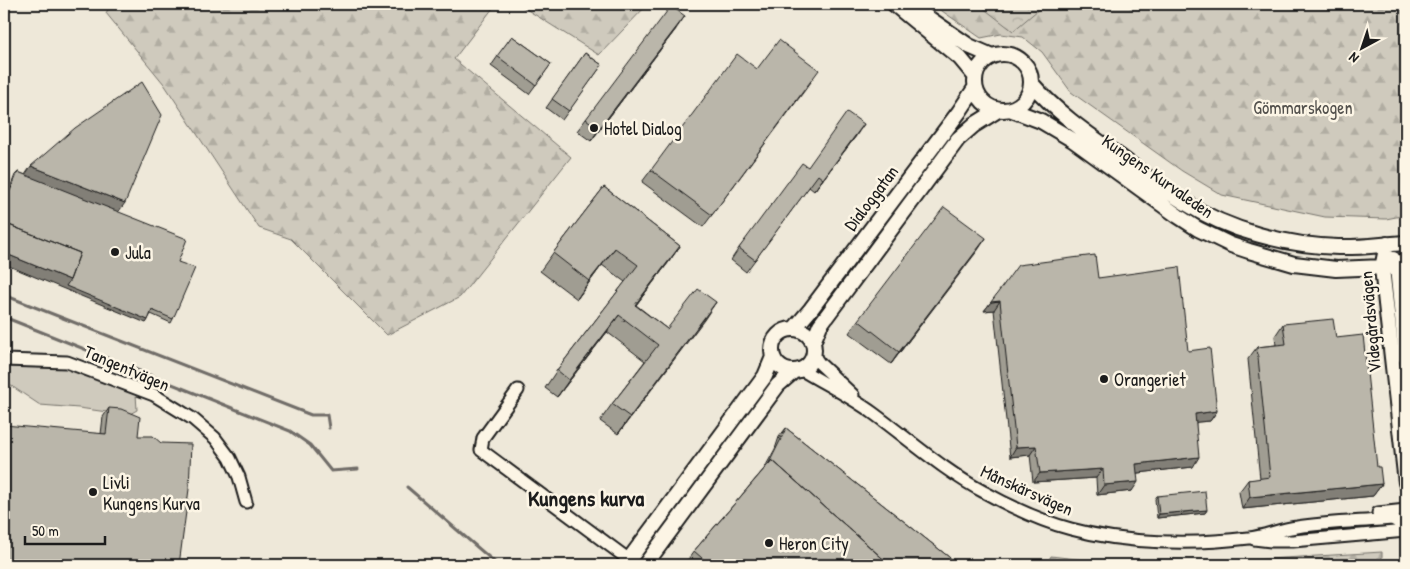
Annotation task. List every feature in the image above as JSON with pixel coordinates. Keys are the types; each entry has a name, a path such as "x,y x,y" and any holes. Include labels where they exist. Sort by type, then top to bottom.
{"street":[{"path":"894,4 960,58 975,82 978,96 990,108 1012,110 1020,106 1026,100 1032,84 1031,74 1026,65 1011,54 992,56 984,61 979,68 975,82"},
{"path":"908,4 969,46 992,56"},
{"name":"Dialoggatan","path":"794,329 823,294 959,112 975,82"},
{"name":"Kungens Kurvaleden","path":"1032,84 1051,105 1068,118 1165,190 1204,214 1268,238 1297,243 1340,247 1406,243"},
{"name":"Dialoggatan","path":"813,349 820,325 958,140 974,125 998,110"},
{"name":"Kungens Kurvaleden","path":"1012,110 1041,121 1073,140 1178,216 1198,229 1231,245 1271,258 1336,270 1402,267"},
{"name":"Videgårdsvägen","path":"1387,244 1402,267 1406,358"},
{"name":"Videgårdsvägen","path":"1387,244 1382,268 1406,483"},
{"path":"518,390 483,438 481,450 630,564 765,376 773,358 773,343 777,336 785,331 794,329 808,335 813,349 807,366 797,371 778,386 645,565"},
{"name":"Månskärsvägen","path":"813,349 819,363 871,411 955,475 1018,509 1071,529 1118,538 1156,542 1185,542 1250,538 1296,527 1392,519 1406,526"},
{"path":"773,358 783,369 797,371"},
{"name":"Tangentvägen","path":"4,360 67,362 154,395 193,419 215,438 230,458 236,470 246,502"},
{"name":"Månskärsvägen","path":"797,371 871,411"},
{"name":"Månskärsvägen","path":"1250,538 1297,521 1406,510"},
{"name":"Månskärsvägen","path":"1250,538 1292,541 1406,531"}],"green space":[{"path":"111,4 496,4 454,59 571,157 460,297 387,335 291,239 259,228 164,84 106,13"},
{"path":"518,4 648,4 599,55"},
{"name":"Gömmarskogen","path":"932,4 1406,4 1406,215 1386,219 1325,217 1222,195 1182,171 1071,92 1042,52 1023,37 1001,34 981,38"},
{"path":"978,4 1045,4 1013,31"},
{"path":"4,365 66,368 136,394 137,410 128,415 40,405 4,381"},
{"path":"1382,552 1382,565 1171,565"},
{"path":"1051,556 1126,565 1046,565"}],"building":[{"path":"671,6 685,16 599,129 586,119"},
{"path":"512,36 551,64 536,85 497,56"},
{"path":"779,40 819,70 712,215 651,170 737,54 757,69"},
{"path":"585,53 602,65 569,111 552,99"},
{"path":"142,82 162,115 125,203 31,166 75,128"},
{"path":"847,112 864,124 823,179 818,175 755,260 739,248 802,163 808,167"},
{"name":"Jula","path":"18,172 187,239 178,262 195,268 173,319 152,310 148,320 66,286 80,253 4,223 4,198 10,191"},
{"path":"604,187 680,246 635,305 667,329 698,289 716,302 630,417 612,404 658,345 619,315 569,380 557,370 638,265 615,248 589,281 553,253"},
{"path":"944,207 986,238 899,352 858,320"},
{"path":"4,223 80,253 70,280 4,253"},
{"name":"Orangeriet","path":"1095,255 1098,278 1179,267 1188,351 1210,348 1217,411 1195,414 1199,457 1136,464 1138,482 1104,485 1103,469 1040,473 1036,446 1016,447 1000,301 991,302 1018,265"},
{"path":"1333,319 1336,338 1363,335 1377,467 1380,467 1382,484 1250,497 1248,480 1270,477 1257,347 1286,344 1283,324"},
{"name":"Livli Kungens Kurva","path":"109,408 121,409 140,417 138,436 153,436 161,443 191,444 189,489 179,565 4,565 4,425 106,434"},
{"path":"786,428 959,565 890,565 772,460 768,465"},
{"name":"Heron City","path":"772,460 890,565 710,565 694,551"},
{"path":"1205,491 1207,510 1159,514 1157,496"}],"waterway":[{"path":"4,295 311,415 327,415 329,428"},
{"path":"4,317 290,431 310,445 331,471 358,469"},
{"path":"407,487 498,565"}],"place":[{"name":"Hotel Dialog","path":"594,128"},
{"name":"Jula","path":"115,252"},
{"name":"Orangeriet","path":"1104,379"},
{"name":"Livli Kungens Kurva","path":"93,492"},
{"name":"Heron City","path":"769,543"}],"district":[{"name":"Kungens kurva","path":"586,498"}]}
